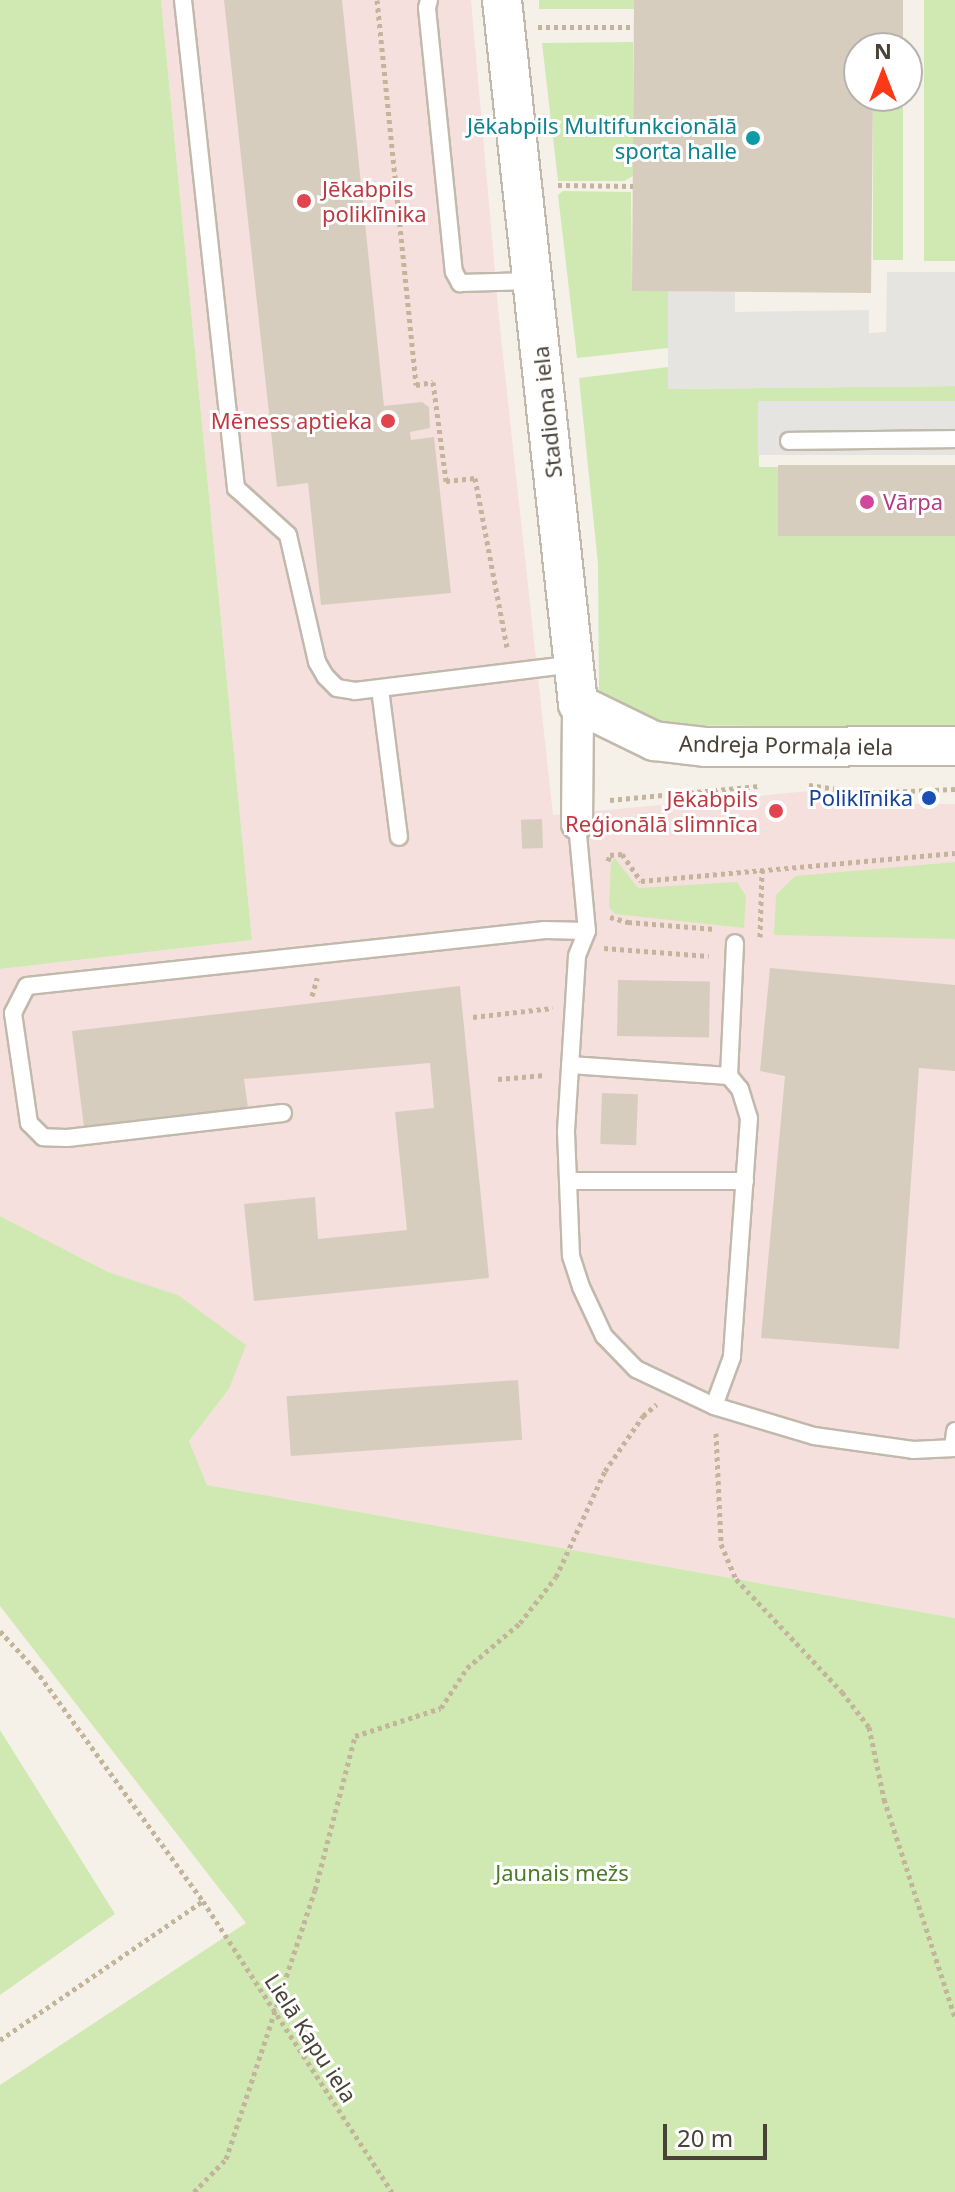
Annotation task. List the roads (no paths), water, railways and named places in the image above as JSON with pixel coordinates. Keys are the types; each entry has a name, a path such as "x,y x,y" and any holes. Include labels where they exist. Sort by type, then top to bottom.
{"street":[{"name":"Stadiona iela","path":"502,0 578,704 577,824"},
{"name":"Andreja Pormaļa iela","path":"578,704 654,741 705,747 955,746"}],"lane":[{"path":"183,0 236,488 288,535 317,662 325,676 337,688 380,689 574,664"},
{"path":"429,0 427,8 454,272 460,283 533,281"},
{"path":"789,441 955,439"},
{"path":"380,689 399,837"},
{"path":"577,824 587,931 577,956 566,1132 571,1256 581,1287 604,1336 636,1369 677,1389 714,1406 814,1436 913,1450 954,1448 955,1431"},
{"path":"283,1113 67,1138 43,1137 29,1123 13,1013 27,986 545,930 587,931"},
{"path":"714,1406 732,1357 749,1118 740,1089 729,1076 737,935"},
{"path":"570,1069 729,1076"},
{"path":"568,1181 745,1181"}],"place":[{"name":"Jēkabpils Multifunkcionālā sporta halle","path":"753,138"},
{"name":"Jēkabpils poliklīnika","path":"304,201"},
{"name":"Mēness aptieka","path":"388,421"},
{"name":"Vārpa","path":"867,502"},
{"name":"Poliklīnika","path":"929,798"},
{"name":"Jēkabpils Reģionālā slimnīca","path":"776,811"}],"park label":[{"name":"Jaunais mežs","path":"562,1873"}]}
